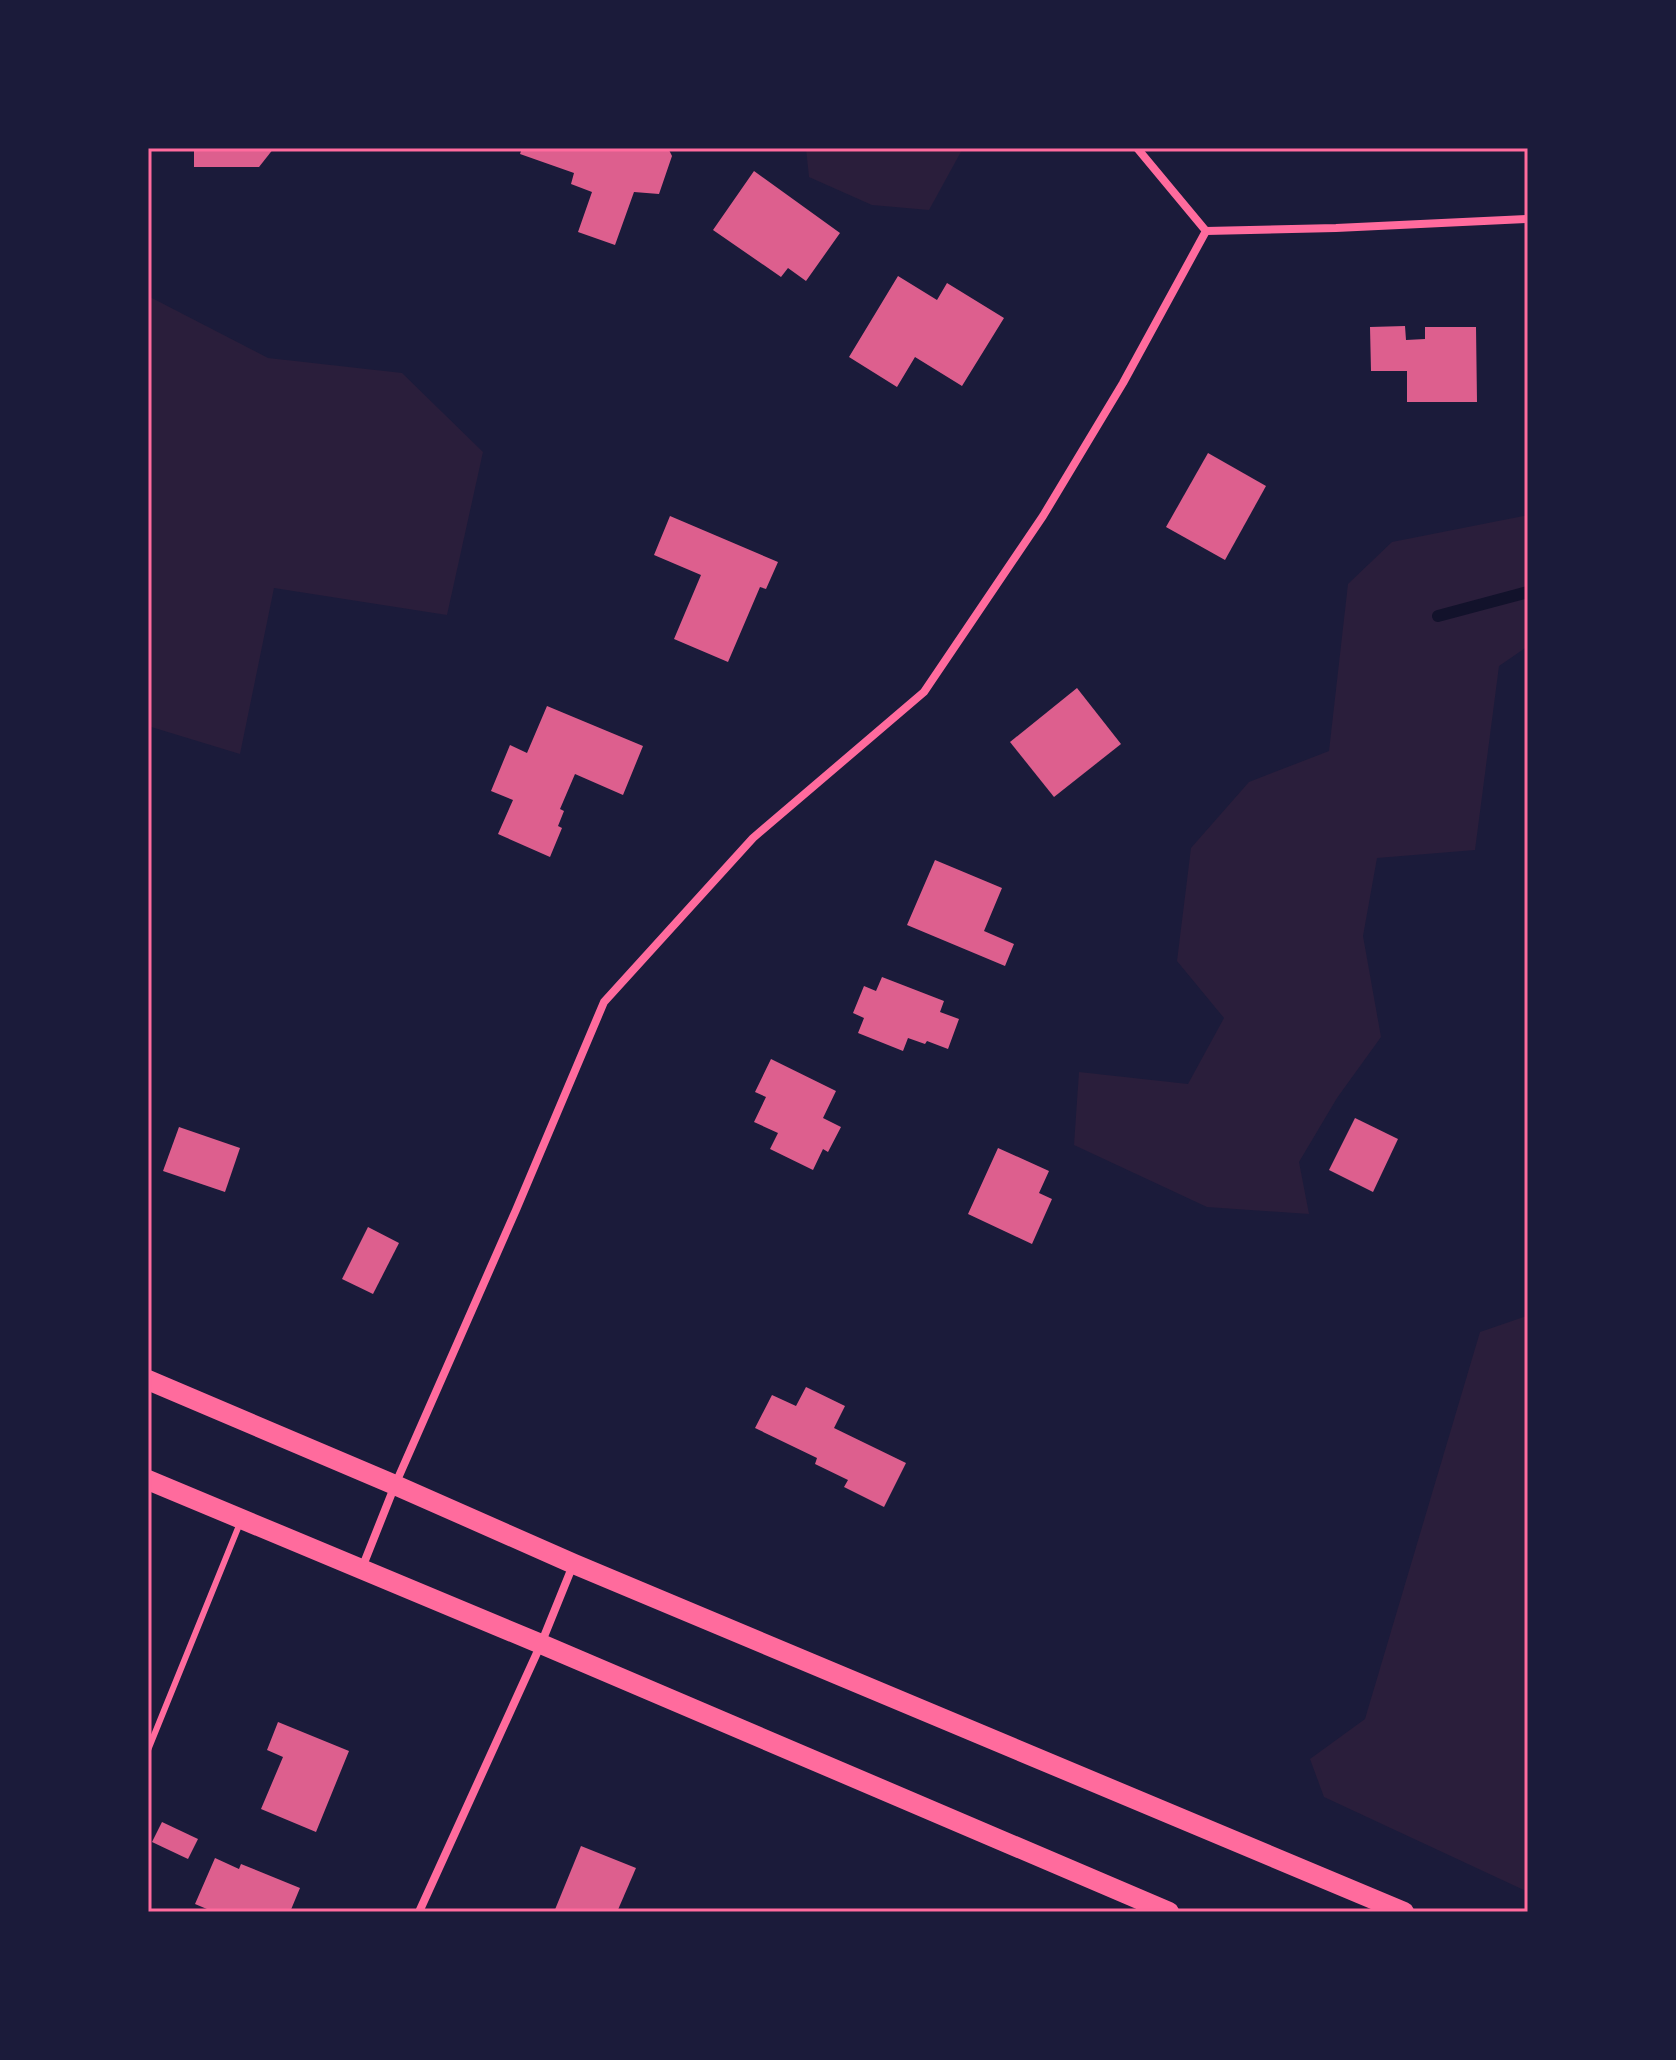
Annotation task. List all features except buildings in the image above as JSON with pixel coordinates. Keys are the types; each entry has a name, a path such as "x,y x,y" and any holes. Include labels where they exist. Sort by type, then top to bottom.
{"main road":[{"path":"148,1380 574,1564 1404,1912"},
{"path":"148,1480 1169,1912"}],"street":[{"path":"1137,148 1206,231"},
{"path":"1206,231 1528,219"},
{"path":"362,1569 395,1485 604,1002 753,838 924,692 1043,516 1123,383 1206,231"},
{"path":"419,1912 541,1644 574,1564"}],"lane":[{"path":"148,1750 241,1519"}],"shaded area":[{"path":"806,148 963,148 929,210 872,205 809,177"},
{"path":"148,296 268,358 402,373 483,452 447,615 274,588 240,754 148,726"},
{"path":"1528,515 1528,646 1499,666 1475,850 1377,858 1363,936 1381,1037 1337,1098 1299,1162 1309,1214 1207,1207 1074,1145 1079,1072 1188,1084 1224,1018 1177,961 1191,848 1249,782 1329,751 1348,584 1392,542"},
{"path":"1528,1316 1528,1892 1324,1797 1310,1759 1365,1719 1480,1332"}],"waterway":[{"path":"1438,616 1528,592"}]}
